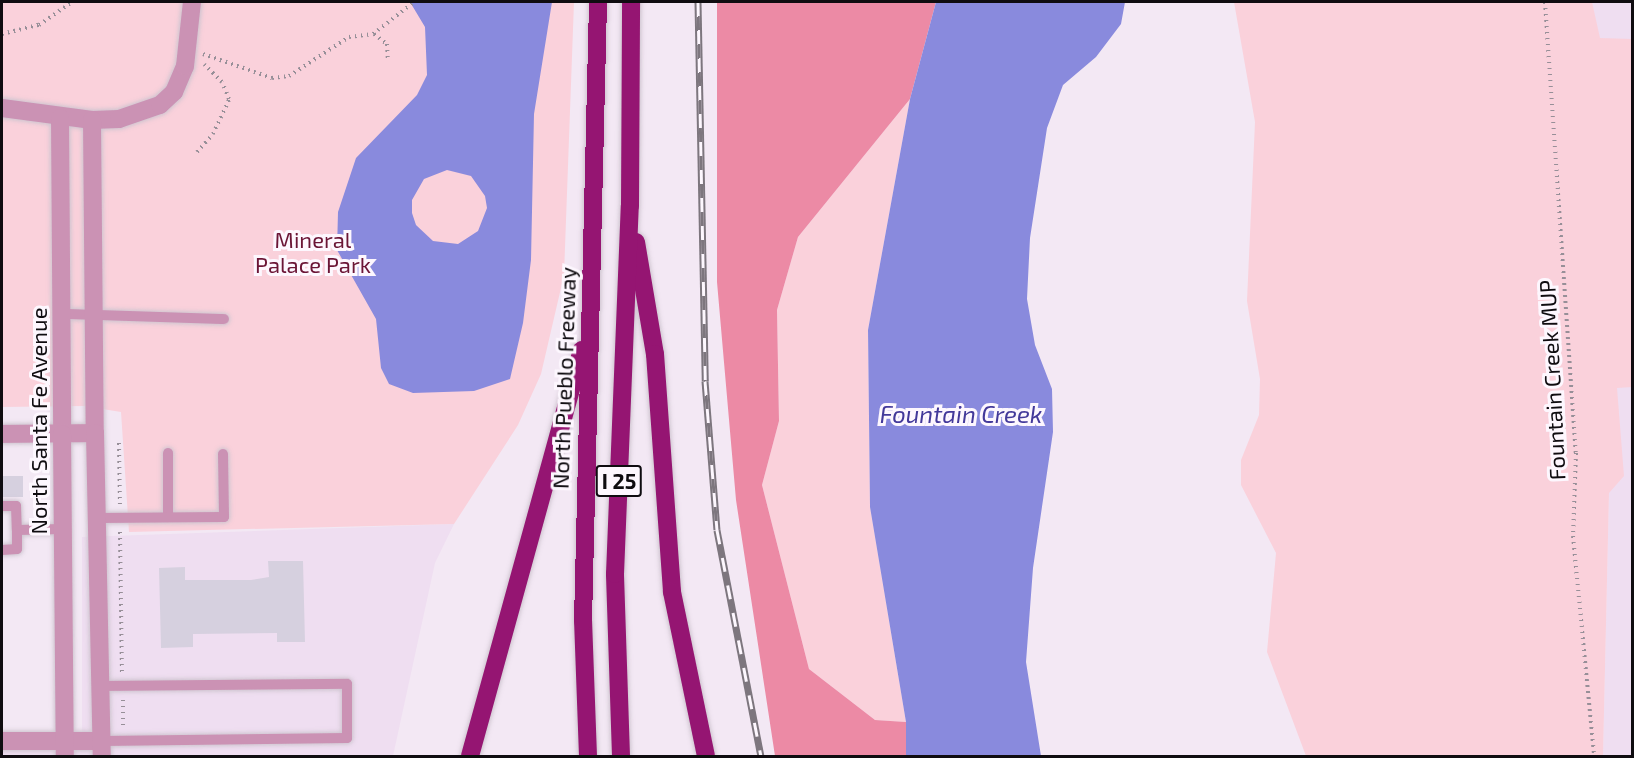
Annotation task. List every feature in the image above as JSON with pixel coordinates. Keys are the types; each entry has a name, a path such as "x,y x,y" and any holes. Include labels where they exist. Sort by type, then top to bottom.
{"highway":[{"name":"North Pueblo Freeway","path":"588,756 583,621 598,2"},
{"name":"I 25","path":"621,756 615,574 630,206 631,2"},
{"path":"630,206 655,354 672,592 706,756"},
{"path":"470,756 590,316"}],"street":[{"path":"2,108 60,118 92,120 141,114 174,92 185,66 192,2"},
{"name":"North Santa Fe Avenue","path":"60,118 64,314 62,434 65,749"},
{"path":"2,741 65,749 102,749 95,433 92,120"},
{"path":"2,434 95,433"}],"lane":[{"path":"64,314 224,319"},
{"path":"168,453 168,517"},
{"path":"97,518 224,517 223,453"},
{"path":"2,506 16,506 17,530 17,549 2,550"},
{"path":"17,530 63,529"},
{"path":"102,686 347,684 347,738 123,741 102,749"}],"path":[{"path":"2,34 39,25 72,2"},
{"path":"197,152 213,134 230,99 222,82 198,53 280,78 306,68 349,37 373,34 414,2"},
{"name":"Fountain Creek MUP","path":"1545,2 1576,453 1573,536 1594,756"},
{"path":"373,34 387,44 388,62"},
{"path":"119,443 123,741"}],"shaded area":[{"path":"717,2 936,2 910,99 798,237 777,310 779,421 762,485 809,669 875,720 906,722 906,756 775,756 736,500 717,282"},
{"path":"1590,2 1632,2 1632,756 1603,756 1609,493"},
{"path":"454,524 435,563 393,756 2,756 2,735 82,734 82,537"}],"green space":[{"name":"Mineral Palace Park","path":"2,2 574,2 564,275 541,374 518,425 454,524 129,532 121,412 84,406 2,407"},
{"path":"1234,2 1592,2 1600,38 1632,39 1632,387 1617,388 1624,476 1609,493 1603,756 1306,756 1267,652 1276,553 1241,485 1241,460 1259,415 1260,379 1247,301 1255,122"},
{"path":"910,99 868,330 870,507 906,722 875,720 809,669 762,485 779,421 777,310 798,237"}],"water":[{"path":"410,2 552,2 534,114 531,260 523,323 510,379 474,391 413,393 389,384 381,368 376,319 337,250 338,212 356,158 417,95 427,75 425,27","holes":["447,170 471,176 485,196 487,208 478,231 458,244 433,241 416,225 412,213 412,200 424,179"]},
{"name":"Fountain Creek","path":"936,2 1125,2 1121,24 1096,57 1063,85 1047,128 1030,238 1027,299 1035,345 1052,389 1053,432 1033,568 1026,662 1041,756 906,756 906,722 870,507 868,330 910,99"}],"building":[{"path":"2,476 23,476 23,497 2,497"},
{"path":"268,561 303,561 305,642 277,642 277,633 193,634 193,647 161,648 159,568 185,567 185,580 251,580 269,577"}],"railway":[{"path":"698,2 705,381 717,530 761,756"}]}
